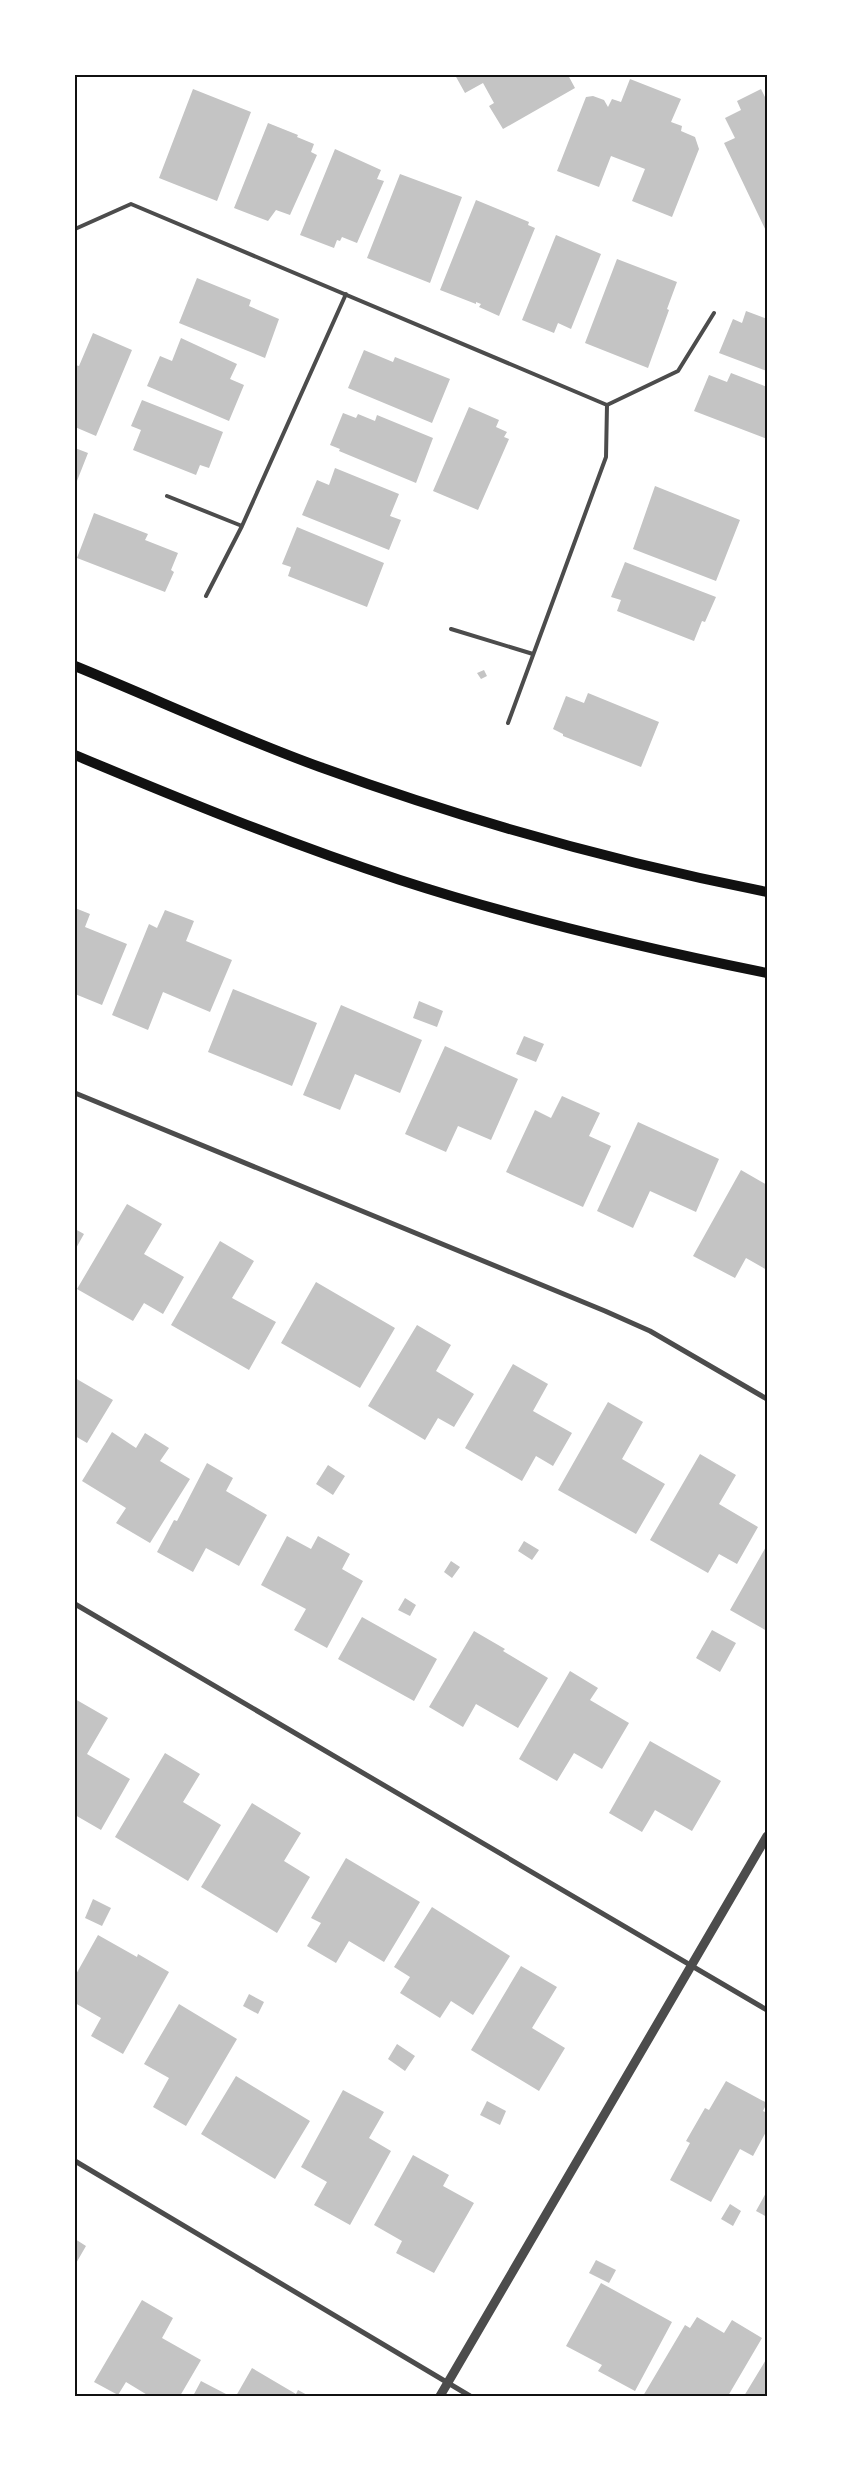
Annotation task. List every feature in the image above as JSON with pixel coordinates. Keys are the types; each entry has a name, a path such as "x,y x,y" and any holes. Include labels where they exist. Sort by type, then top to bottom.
{"main road":[{"path":"75,666 319,766 472,818 551,842 694,877 767,892"},
{"path":"75,756 216,814 401,880 597,936 767,973"}],"street":[{"path":"75,1092 605,1311 650,1331 767,1399"},
{"path":"75,1604 767,2010"},
{"path":"440,2396 767,1836"},
{"path":"75,2161 470,2396"}],"lane":[{"path":"75,229 131,204 607,405 678,371 714,313"},
{"path":"206,596 242,526 346,294"},
{"path":"508,723 606,457 607,405"},
{"path":"167,496 242,526"},
{"path":"451,629 533,654"}],"building":[{"path":"455,75 568,75 575,88 503,129 489,106 494,103 483,83 465,93"},
{"path":"630,79 681,99 671,122 682,126 681,131 695,137 699,149 672,217 632,201 645,169 611,156 599,187 557,171 586,97 593,96 604,100 608,107 612,99 621,102"},
{"path":"193,89 251,112 217,201 159,178"},
{"path":"761,89 767,101 767,233 724,143 735,138 725,118 741,110 737,101"},
{"path":"268,123 298,135 297,137 314,144 311,152 317,155 290,215 276,210 268,221 234,208"},
{"path":"335,149 381,170 377,179 384,181 357,243 342,237 340,241 337,240 334,248 300,235"},
{"path":"400,174 462,197 430,283 367,258"},
{"path":"476,200 529,222 528,225 535,228 499,316 479,307 481,304 476,302 476,304 440,290"},
{"path":"556,235 601,254 571,329 558,323 554,333 522,320"},
{"path":"617,259 677,282 648,368 585,343"},
{"path":"197,278 251,300 249,306 279,319 265,358 179,323"},
{"path":"746,311 767,319 767,371 719,353 733,319 742,323"},
{"path":"93,333 132,350 96,436 75,427 75,365 79,366"},
{"path":"181,338 237,364 230,379 244,385 229,421 147,386 160,356 172,361"},
{"path":"364,350 393,362 395,357 450,379 432,423 348,388"},
{"path":"731,373 767,387 767,439 694,411 709,375 727,382"},
{"path":"142,400 223,432 209,468 200,465 196,475 133,450 141,430 131,426"},
{"path":"469,407 499,420 496,427 507,432 504,437 509,439 478,510 433,491"},
{"path":"343,413 356,418 358,414 375,421 377,415 433,438 416,483 339,451 340,449 330,445"},
{"path":"75,448 88,453 75,486"},
{"path":"335,468 399,494 390,516 401,520 389,550 302,515 317,480 329,485"},
{"path":"655,486 740,520 716,581 633,549"},
{"path":"94,513 148,534 145,540 178,553 171,570 174,572 165,592 77,558"},
{"path":"297,527 384,563 367,607 288,576 291,567 282,564"},
{"path":"625,562 716,597 705,622 702,621 694,641 617,611 621,600 611,597"},
{"path":"484,670 487,676 481,679 477,673"},
{"path":"588,693 659,722 641,767 563,736 563,734 553,729 566,696 584,703"},
{"path":"75,908 90,914 85,927 127,944 102,1005 75,994"},
{"path":"165,910 194,921 186,941 232,960 210,1012 163,992 148,1030 112,1015 149,924 157,928"},
{"path":"233,989 317,1023 292,1086 208,1052"},
{"path":"419,1001 443,1011 437,1027 413,1018"},
{"path":"341,1005 422,1040 400,1093 355,1074 340,1110 303,1095"},
{"path":"524,1036 544,1044 536,1062 516,1054"},
{"path":"445,1046 518,1079 491,1140 458,1126 446,1152 405,1134"},
{"path":"562,1096 600,1113 589,1136 611,1146 583,1207 506,1172 535,1110 551,1118"},
{"path":"638,1122 719,1159 696,1212 650,1191 633,1228 597,1211"},
{"path":"741,1170 767,1185 767,1270 746,1258 735,1278 693,1256"},
{"path":"127,1204 162,1224 144,1254 184,1277 163,1314 144,1303 133,1321 77,1289"},
{"path":"75,1229 84,1234 75,1250"},
{"path":"220,1241 254,1261 232,1298 276,1322 249,1370 171,1325"},
{"path":"316,1282 395,1328 360,1388 281,1343"},
{"path":"417,1325 451,1345 436,1371 474,1394 454,1427 438,1418 425,1440 368,1406"},
{"path":"513,1364 548,1384 533,1411 572,1433 553,1466 536,1456 522,1481 465,1448"},
{"path":"75,1378 113,1400 87,1443 75,1436"},
{"path":"608,1402 643,1422 622,1459 665,1484 636,1534 558,1490"},
{"path":"112,1432 136,1448 145,1433 169,1448 160,1461 190,1479 150,1543 116,1523 126,1508 82,1481"},
{"path":"700,1454 736,1475 719,1504 758,1527 737,1564 719,1554 708,1573 650,1540"},
{"path":"207,1463 233,1478 226,1491 267,1515 239,1566 206,1548 193,1572 157,1552 174,1520 177,1521"},
{"path":"328,1465 345,1476 333,1495 316,1484"},
{"path":"287,1536 311,1549 318,1536 350,1554 342,1569 363,1581 327,1648 294,1630 306,1609 261,1585"},
{"path":"524,1541 539,1550 532,1560 518,1551"},
{"path":"767,1545 767,1631 730,1610"},
{"path":"451,1561 460,1567 452,1578 444,1572"},
{"path":"405,1598 416,1605 410,1616 398,1610"},
{"path":"362,1617 437,1659 414,1701 338,1659"},
{"path":"712,1630 736,1643 720,1672 696,1658"},
{"path":"474,1631 548,1678 518,1728 476,1704 463,1727 429,1707"},
{"path":"570,1671 598,1688 590,1700 629,1723 602,1769 574,1753 557,1781 519,1759"},
{"path":"75,1699 108,1718 87,1754 130,1779 101,1830 75,1815"},
{"path":"650,1741 721,1781 692,1831 655,1810 642,1832 609,1813"},
{"path":"165,1753 200,1774 183,1802 221,1825 188,1881 115,1837"},
{"path":"252,1803 301,1833 284,1861 310,1877 277,1933 201,1887"},
{"path":"346,1858 420,1902 384,1962 349,1941 336,1963 307,1946 321,1923 311,1918"},
{"path":"93,1899 111,1908 102,1926 85,1918"},
{"path":"432,1907 510,1956 473,2015 451,2001 440,2018 400,1993 410,1977 394,1967"},
{"path":"98,1935 137,1957 138,1954 169,1972 123,2054 91,2036 101,2018 75,2003 75,1976"},
{"path":"521,1966 557,1987 532,2028 565,2048 539,2091 471,2050"},
{"path":"249,1994 264,2002 258,2014 243,2006"},
{"path":"179,2004 237,2039 186,2126 153,2107 169,2078 144,2064"},
{"path":"397,2044 415,2056 405,2071 388,2059"},
{"path":"236,2076 310,2121 275,2179 201,2134"},
{"path":"726,2081 767,2103 763,2111 767,2113 767,2130 753,2156 740,2149 711,2202 670,2180 690,2143 686,2141 705,2108 709,2110"},
{"path":"343,2090 384,2112 369,2138 391,2151 350,2225 314,2205 327,2182 301,2167"},
{"path":"487,2101 506,2111 500,2125 480,2115"},
{"path":"413,2155 449,2175 443,2186 474,2203 434,2273 396,2253 402,2241 374,2225"},
{"path":"767,2191 767,2217 756,2211"},
{"path":"730,2204 741,2211 733,2226 721,2219"},
{"path":"75,2239 86,2246 75,2265"},
{"path":"596,2260 616,2270 609,2283 589,2273"},
{"path":"601,2283 672,2322 635,2391 598,2371 602,2365 566,2346"},
{"path":"142,2300 173,2318 162,2338 201,2360 180,2396 149,2396 126,2382 118,2395 94,2382"},
{"path":"697,2317 724,2333 732,2320 762,2338 728,2396 643,2396 685,2325 690,2328"},
{"path":"767,2358 767,2396 744,2396"},
{"path":"252,2368 296,2394 298,2390 309,2396 236,2396"},
{"path":"201,2381 226,2394 225,2396 193,2396"}]}
